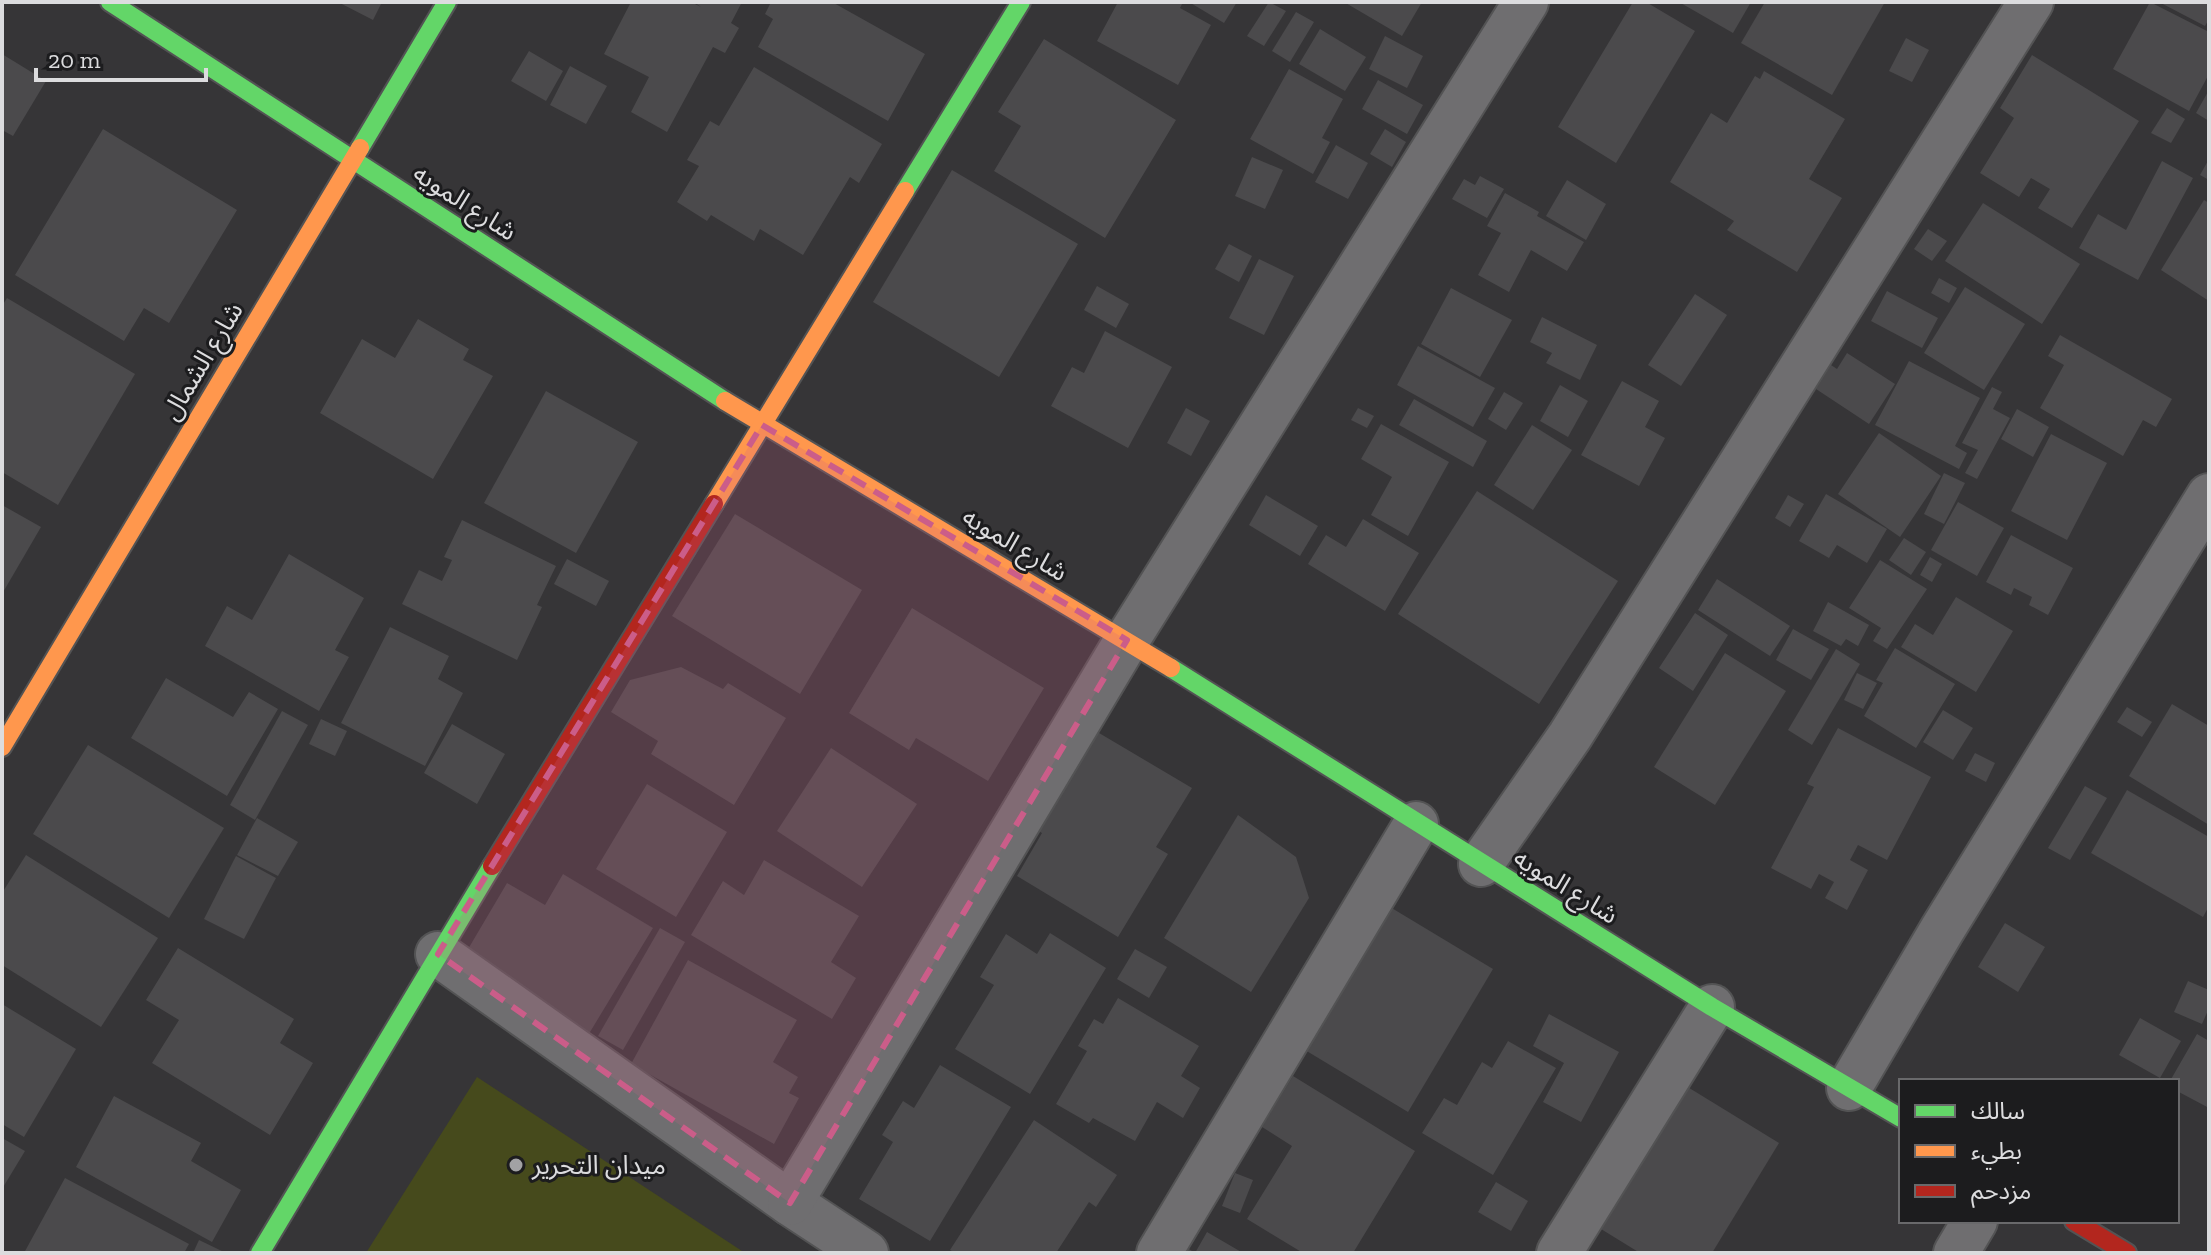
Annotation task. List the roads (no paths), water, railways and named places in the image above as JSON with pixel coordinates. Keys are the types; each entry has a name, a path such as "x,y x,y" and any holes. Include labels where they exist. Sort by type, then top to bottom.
{"street":[{"name":"شارع المويه","path":"110,2 762,425 1127,640 1712,1007 1899,1117"},
{"name":"شارع الشمال","path":"3,742 447,2"},
{"path":"260,1253 438,954 1021,2"},
{"path":"790,1203 1127,640 1526,2"},
{"path":"1481,864 1570,736 2031,2"},
{"path":"1849,1088 1942,930 2209,496"},
{"path":"1159,1253 1416,824"},
{"path":"438,954 790,1203 866,1253"},
{"path":"1559,1253 1712,1007"},
{"path":"1956,1253 1974,1223"},
{"path":"2077,1223 2127,1253"}],"place":[{"name":"ميدان التحرير","path":"516,1165"}]}
